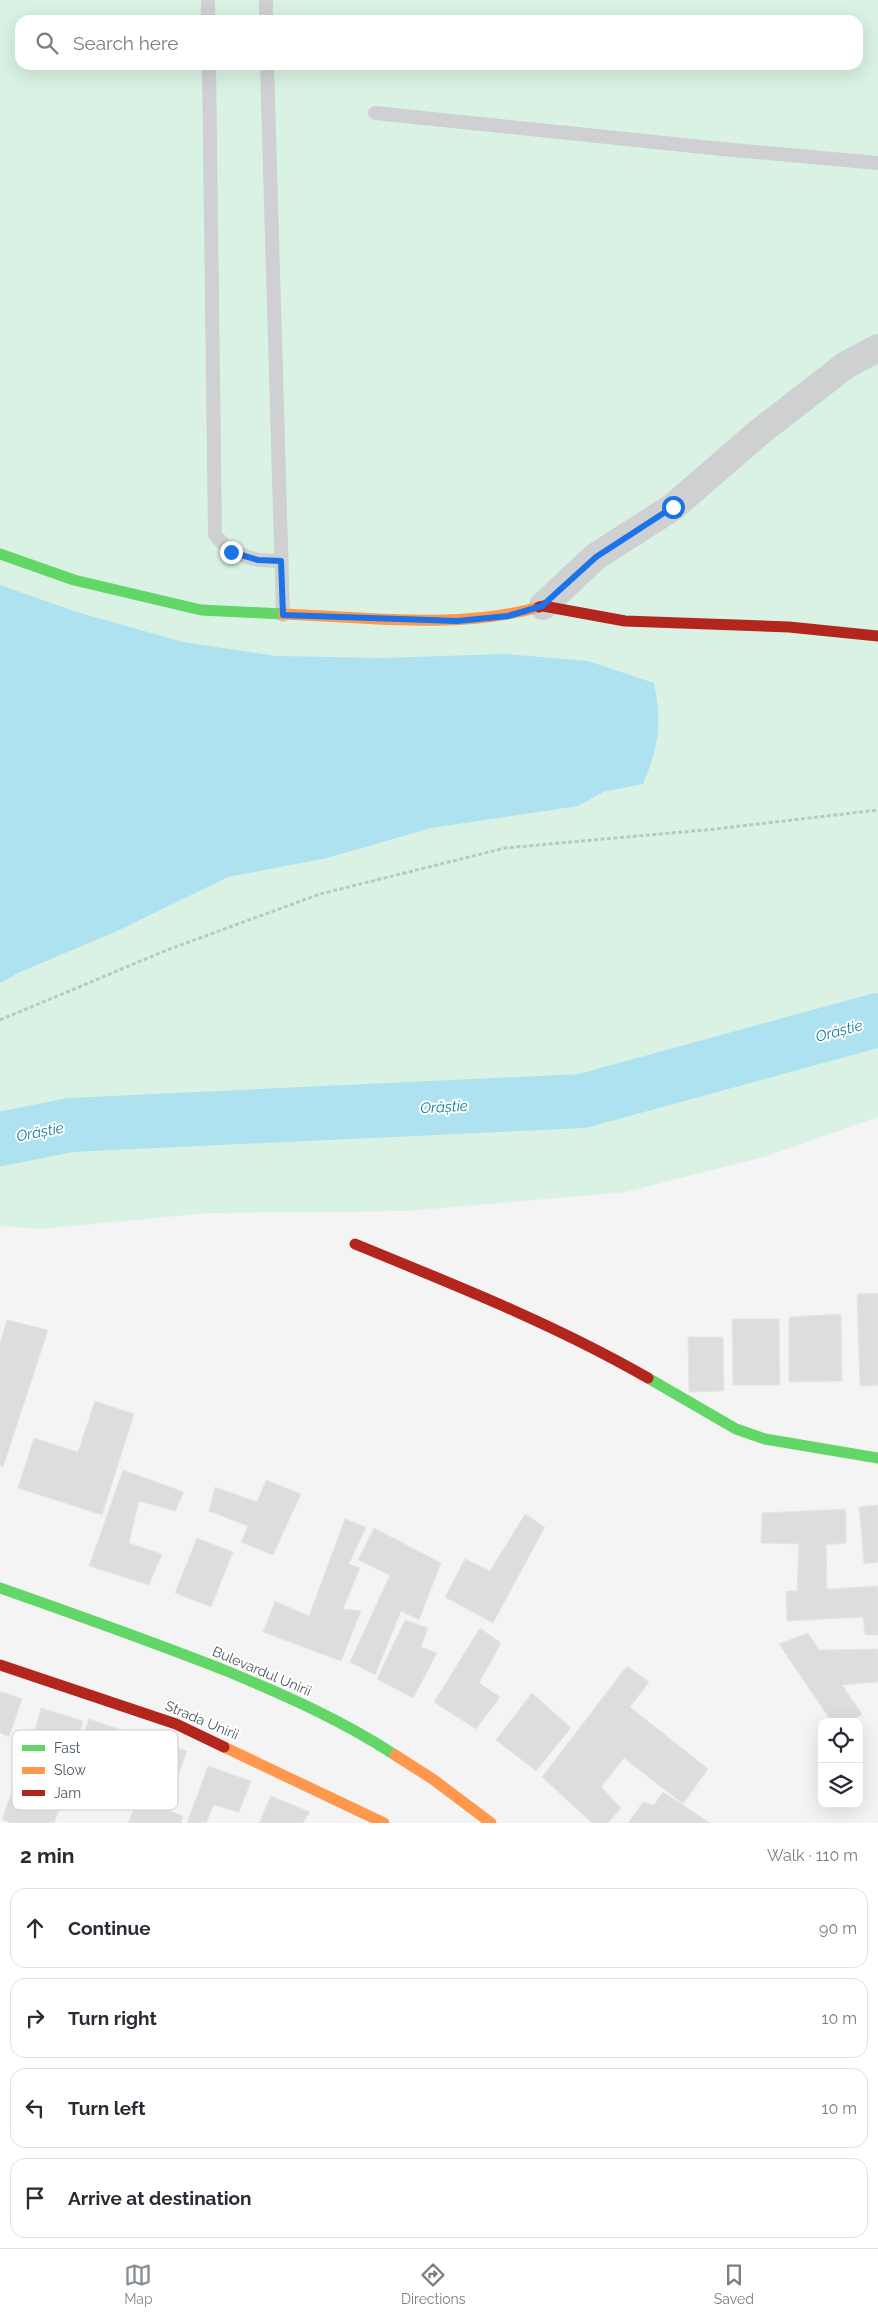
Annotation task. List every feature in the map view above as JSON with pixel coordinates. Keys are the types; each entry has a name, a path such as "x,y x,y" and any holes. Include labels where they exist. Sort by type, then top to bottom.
{"street":[{"path":"0,554 74,580 201,610 457,621 508,616 542,606 596,557 673,507 765,428 846,366 878,348"},
{"path":"542,606 625,620 790,627 878,636"},
{"path":"355,1244 529,1316 589,1345 736,1429 765,1439 878,1458"},
{"name":"Bulevardul Unirii","path":"0,1588 142,1637 291,1698 360,1732 434,1780 491,1823"},
{"name":"Strada Unirii","path":"0,1665 176,1724 384,1823"}],"lane":[{"path":"208,0 208,15"},
{"path":"266,0 266,15"},
{"path":"209,70 215,535 231,552 258,560 281,561"},
{"path":"267,70 283,615"},
{"path":"375,113 878,163"}],"path":[{"path":"0,1020 167,950 320,894 505,848 715,829 878,810"}],"green space":[{"path":"0,0 878,0 878,1117 767,1156 626,1192 408,1211 208,1213 41,1229 0,1226"}],"water":[{"path":"0,585 77,612 183,642 276,656 383,658 505,654 588,661 654,683 658,711 658,735 653,758 643,784 603,792 578,806 431,828 327,858 228,877 115,932 20,972 0,983"}],"building":[{"path":"878,1293 878,1385 860,1386 857,1294"},
{"path":"841,1314 842,1381 789,1382 789,1317"},
{"path":"732,1319 779,1319 780,1385 733,1385"},
{"path":"7,1320 48,1330 3,1467 0,1466 0,1343"},
{"path":"688,1337 723,1337 724,1391 689,1392"},
{"path":"95,1401 134,1414 102,1515 18,1488 34,1438 78,1452"},
{"path":"123,1470 184,1492 175,1511 139,1501 129,1543 162,1554 149,1585 89,1566"},
{"path":"266,1480 301,1494 273,1555 241,1542 248,1526 209,1511 215,1487 257,1502"},
{"path":"878,1505 878,1562 864,1564 859,1507"},
{"path":"846,1509 846,1543 826,1545 827,1589 878,1586 878,1635 865,1635 863,1617 787,1621 786,1591 797,1591 799,1544 761,1543 762,1513"},
{"path":"525,1514 545,1527 493,1623 445,1597 465,1559 490,1571"},
{"path":"345,1519 366,1527 349,1564 360,1568 343,1609 361,1611 341,1661 263,1632 275,1601 309,1616"},
{"path":"374,1528 441,1563 419,1620 401,1611 375,1675 350,1662 390,1575 358,1560"},
{"path":"197,1538 233,1552 211,1607 175,1593"},
{"path":"405,1620 428,1628 421,1647 437,1653 413,1698 377,1679"},
{"path":"480,1628 501,1643 479,1683 500,1697 476,1729 434,1702"},
{"path":"808,1633 819,1650 878,1649 878,1682 842,1685 862,1714 856,1718 829,1718 779,1644"},
{"path":"627,1666 649,1682 630,1707 708,1769 683,1804 624,1758 601,1787 621,1808 608,1823 592,1823 542,1777"},
{"path":"0,1691 22,1699 9,1737 0,1733"},
{"path":"532,1693 571,1728 536,1771 496,1740"},
{"path":"41,1708 83,1721 80,1730 35,1730"},
{"path":"89,1719 122,1730 85,1730"},
{"path":"178,1748 187,1751 178,1776"},
{"path":"208,1766 251,1781 239,1812 214,1805 206,1823 187,1823"},
{"path":"12,1791 12,1810 59,1810 54,1823 10,1823 2,1819"},
{"path":"663,1792 710,1823 628,1823 643,1802 654,1805"},
{"path":"271,1796 310,1812 303,1823 259,1823"},
{"path":"133,1810 168,1810 183,1816 181,1823 128,1823"}],"waterway":[{"name":"Orăștie","path":"0,1139 70,1125 582,1101 878,1020"}],"traffic: fast":[{"path":"0,554 74,580 201,610 283,614"},
{"path":"648,1378 736,1429 765,1439 878,1458"},
{"path":"0,1588 143,1639 251,1681 335,1720 395,1755"}],"traffic: slow":[{"path":"283,614 444,620 508,614 539,607"},
{"path":"224,1747 384,1823"},
{"path":"395,1755 434,1780 491,1823"}],"traffic: jam":[{"path":"539,607 543,606 625,621 789,627 878,636"},
{"path":"355,1244 467,1290 540,1323 613,1358 648,1378"},
{"path":"0,1665 176,1724 224,1747"}],"route":[{"path":"231,552 258,560 281,561 283,615 457,621 508,616 542,606 596,557 673,507"}]}
